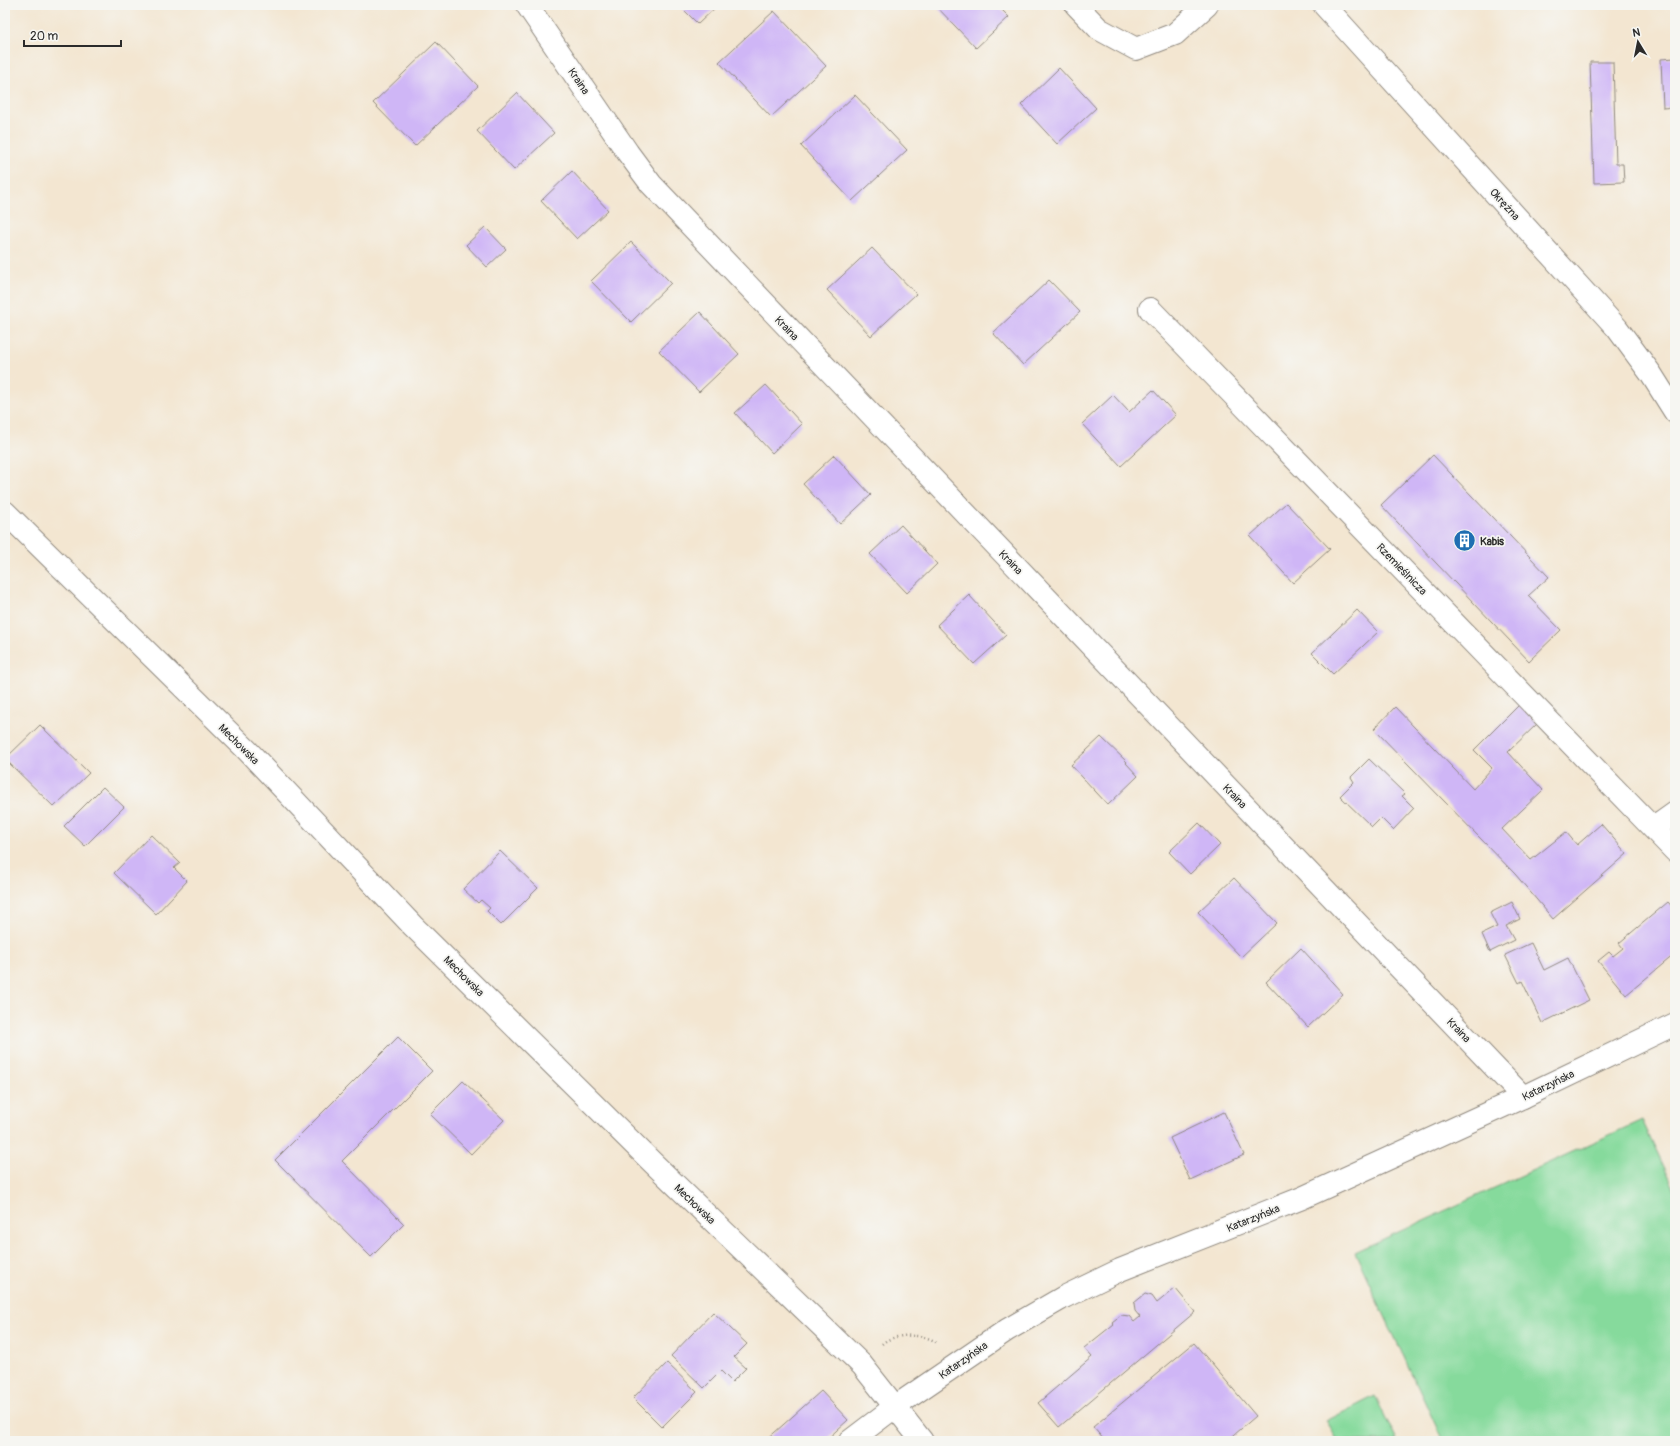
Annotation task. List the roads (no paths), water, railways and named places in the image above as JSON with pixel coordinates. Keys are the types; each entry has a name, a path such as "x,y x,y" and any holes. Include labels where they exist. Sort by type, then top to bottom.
{"street":[{"name":"Kraina","path":"526,5 651,184 1523,1097"},
{"path":"1076,5 1099,29 1136,49 1175,34 1207,5"},
{"name":"Okrężna","path":"1324,5 1617,328 1651,374 1675,412"},
{"name":"Rzemieślnicza","path":"1150,309 1675,851"},
{"name":"Mechowska","path":"5,512 246,749 413,926 653,1163 862,1364 922,1441"},
{"path":"1654,828 1675,813"},
{"name":"Katarzyńska","path":"850,1441 896,1406 1007,1330 1064,1297 1120,1270 1302,1198 1523,1097 1674,1024"}],"place":[{"name":"Kabis","path":"1465,541"}]}
